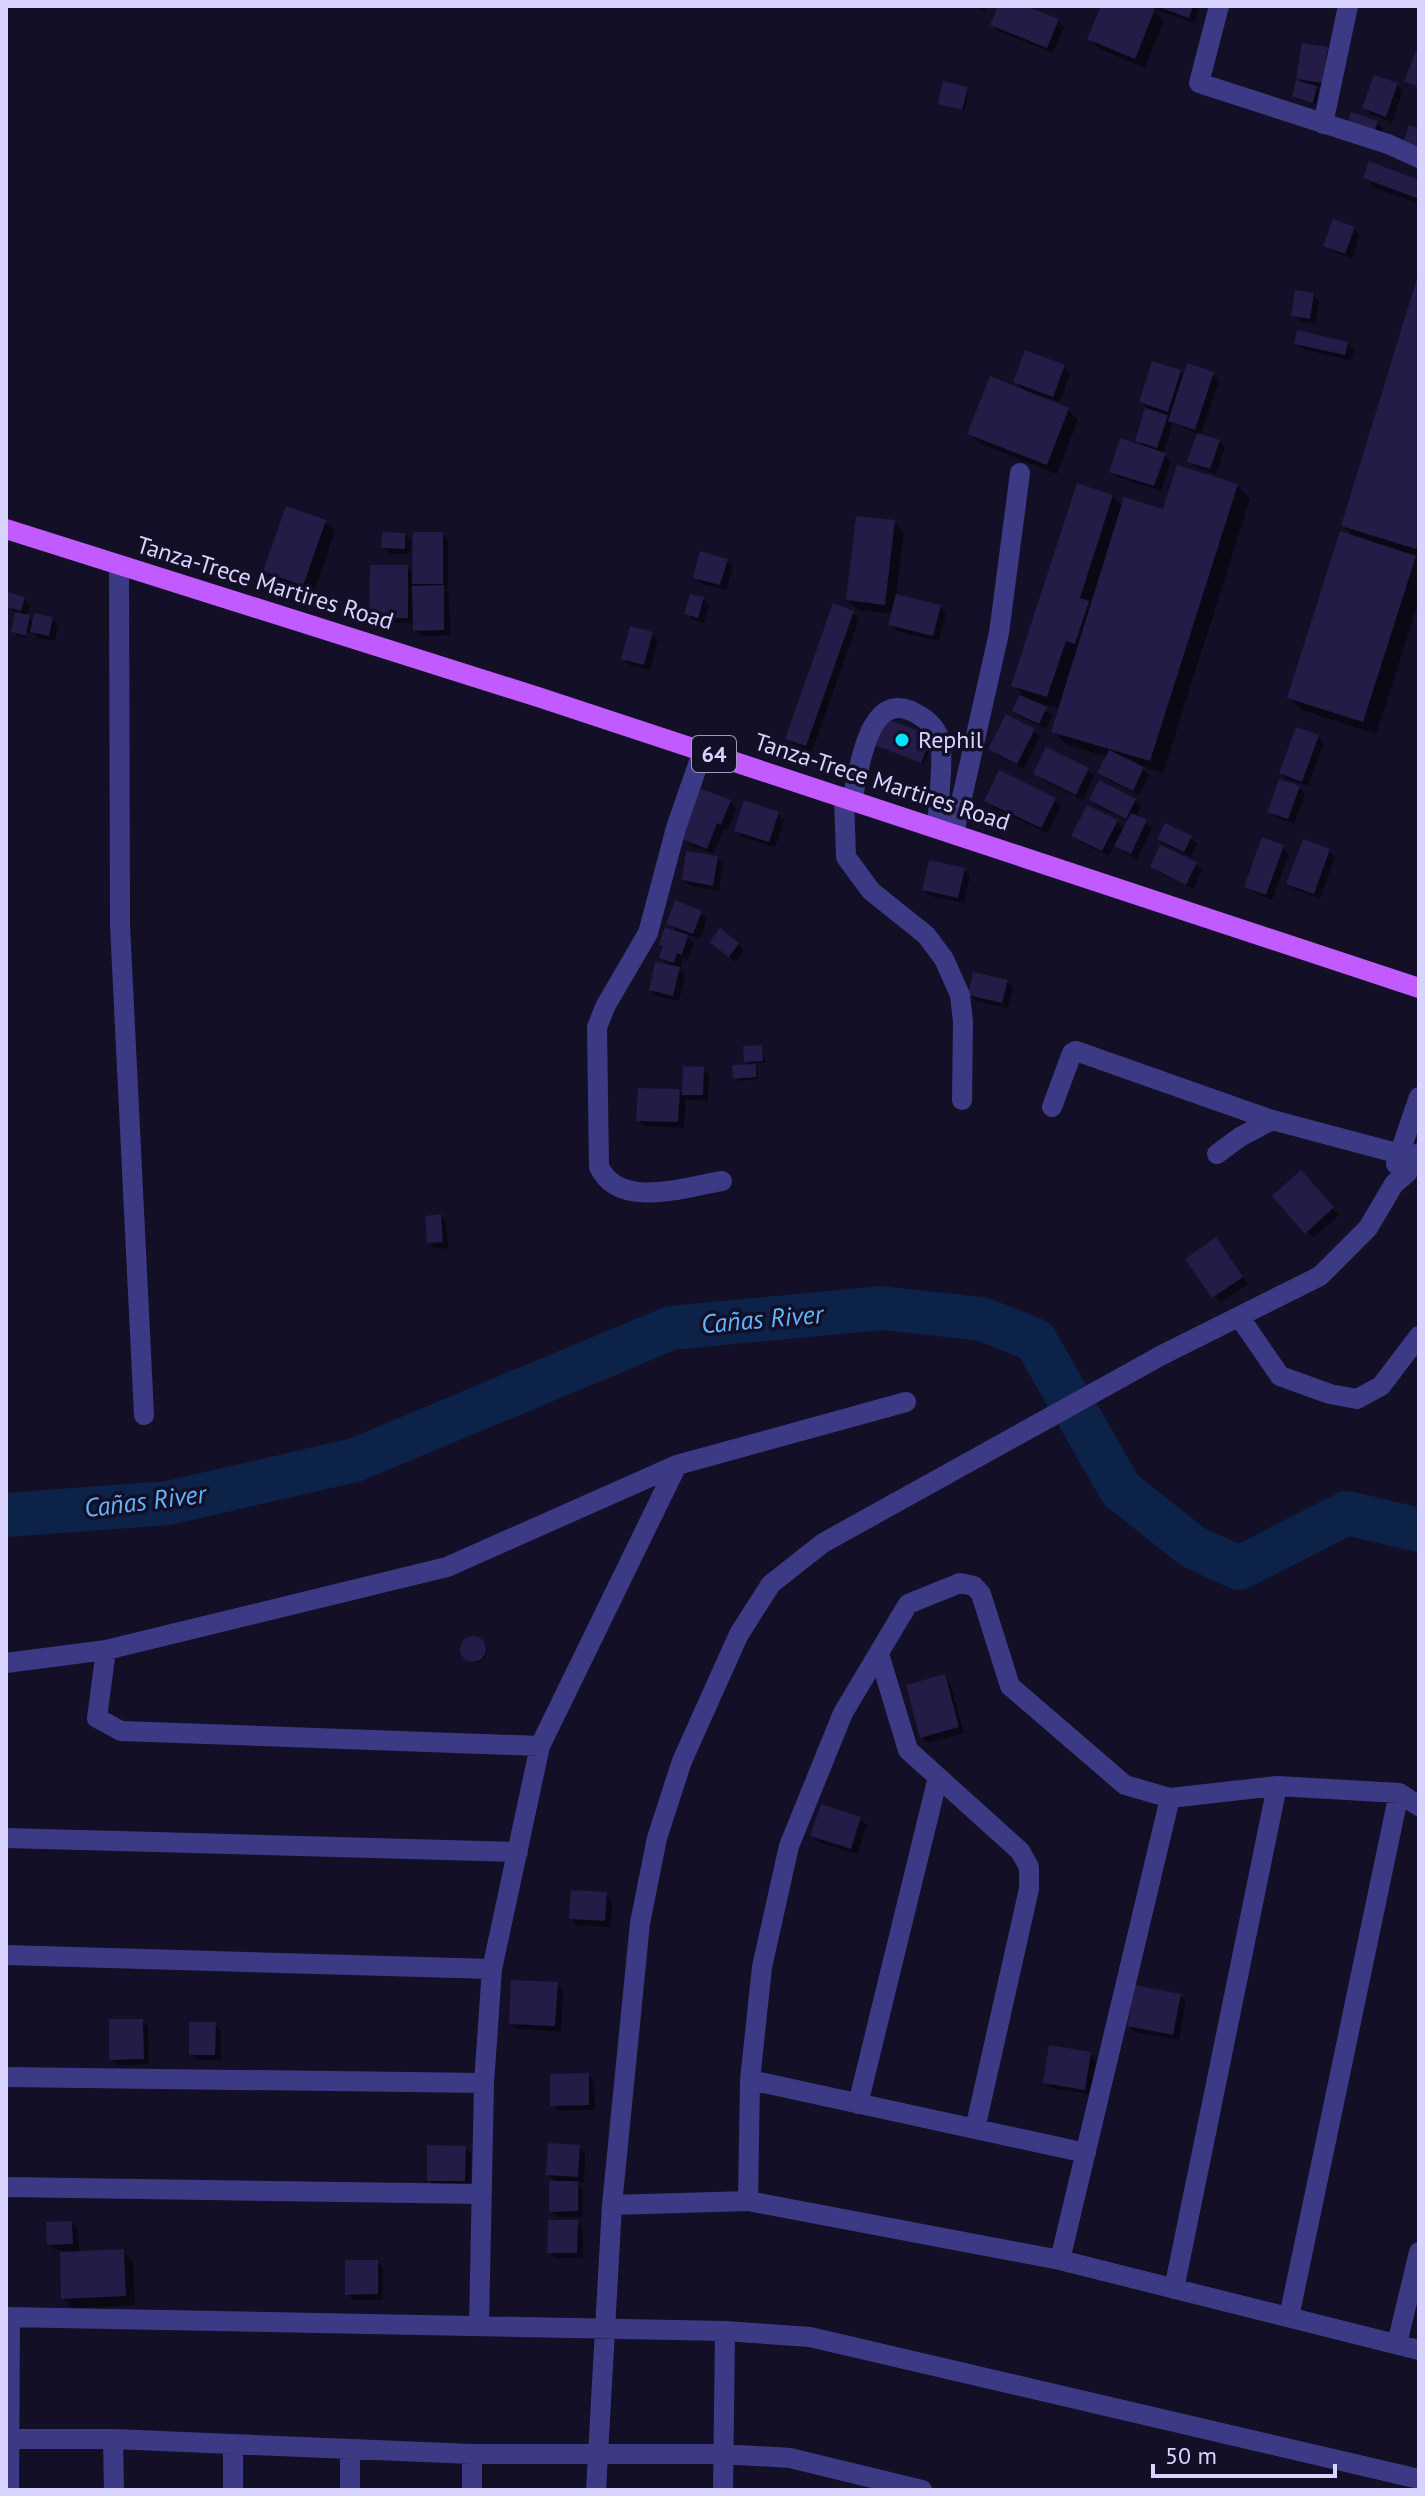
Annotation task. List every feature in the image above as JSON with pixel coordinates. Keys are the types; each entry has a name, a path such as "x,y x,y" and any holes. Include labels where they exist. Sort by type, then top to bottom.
{"main road":[{"name":"Tanza-Trece Martires Road","path":"6,529 703,750 1419,988"}],"street":[{"path":"1219,6 1199,83 1388,144 1419,158"},
{"path":"1323,124 1348,6"},
{"path":"946,830 999,633 1020,473"},
{"path":"119,565 120,925 144,1415"},
{"path":"946,830 941,742 934,726 913,711 886,709 868,735 848,798 846,857 871,891 926,935 944,959 960,995 963,1022 962,1100"},
{"path":"703,750 676,828 648,933 606,1005 597,1027 599,1167 605,1180 619,1188 644,1194 722,1181"},
{"path":"1052,1107 1072,1053 1076,1051 1272,1120 1413,1156"},
{"path":"596,2490 612,2205 640,1923 657,1838 682,1761 739,1634 771,1584 823,1543 1162,1355 1320,1276 1368,1228 1394,1184 1407,1173 1413,1156 1419,1097"},
{"path":"1217,1154 1272,1120"},
{"path":"1240,1318 1280,1376 1330,1394 1357,1399 1381,1386 1419,1336"},
{"path":"6,1663 106,1650 447,1567 677,1465 906,1402"},
{"path":"479,2325 484,2083 492,1969 540,1746 677,1465"},
{"path":"748,2201 750,2080 762,1967 789,1846 843,1713 908,1604 960,1583 974,1586 981,1594 1010,1686 1125,1785 1170,1798 1277,1786 1399,1793 1419,1806"},
{"path":"106,1650 97,1718 121,1731 540,1746"},
{"path":"879,1654 908,1750 1020,1851 1029,1867 1029,1889 975,2129"},
{"path":"858,2104 938,1777"},
{"path":"1174,2289 1277,1786"},
{"path":"1289,2317 1399,1793"},
{"path":"1060,2260 1170,1798"},
{"path":"6,1838 518,1852"},
{"path":"6,1955 492,1969"},
{"path":"6,2077 484,2083"},
{"path":"750,2080 1086,2153"},
{"path":"6,2187 482,2194"},
{"path":"612,2205 748,2201 1060,2260 1419,2350"},
{"path":"1397,2344 1419,2252"},
{"path":"9,2490 8,2317 725,2331 810,2337 1419,2479"},
{"path":"723,2490 725,2331"},
{"path":"9,2439 113,2439 472,2454 722,2454 790,2458 922,2490"},
{"path":"113,2439 114,2490"},
{"path":"233,2444 233,2490"},
{"path":"350,2450 350,2490"},
{"path":"472,2454 472,2490"}],"building":[{"path":"998,6 1026,6 1059,19 1047,48 990,25"},
{"path":"1101,6 1147,6 1155,9 1135,59 1087,39"},
{"path":"1156,6 1193,6 1189,18"},
{"path":"1302,43 1328,47 1322,83 1296,79"},
{"path":"1419,50 1419,87 1404,81"},
{"path":"1374,75 1398,83 1386,117 1362,108"},
{"path":"1296,80 1317,86 1313,103 1292,97"},
{"path":"943,81 968,87 962,110 938,104"},
{"path":"1351,112 1378,121 1373,136 1346,127"},
{"path":"1409,125 1419,128 1419,155 1401,149"},
{"path":"1369,161 1419,180 1419,199 1363,178"},
{"path":"1333,219 1355,227 1345,254 1323,246"},
{"path":"1418,275 1419,541 1416,549 1341,526"},
{"path":"1295,290 1314,293 1310,319 1291,316"},
{"path":"1297,330 1348,342 1345,355 1294,344"},
{"path":"1025,350 1065,365 1053,397 1013,382"},
{"path":"1152,361 1181,370 1168,412 1139,402"},
{"path":"1187,363 1214,372 1195,430 1168,421"},
{"path":"990,376 1069,408 1047,465 967,434"},
{"path":"1145,408 1168,415 1157,448 1135,441"},
{"path":"1197,433 1220,440 1210,469 1187,462"},
{"path":"1120,438 1166,453 1154,486 1109,472"},
{"path":"1177,465 1238,484 1150,761 1051,732 1124,497 1163,509"},
{"path":"1077,483 1113,495 1080,598 1089,601 1075,644 1066,641 1047,697 1011,686"},
{"path":"286,506 326,520 303,586 263,571"},
{"path":"856,516 895,520 885,605 846,600"},
{"path":"1340,531 1416,556 1363,722 1287,698"},
{"path":"382,532 405,533 405,549 381,548"},
{"path":"413,532 443,532 443,584 412,584"},
{"path":"700,551 728,559 720,585 693,578"},
{"path":"370,565 408,565 408,618 369,618"},
{"path":"444,585 444,630 413,631 412,586"},
{"path":"8,592 25,597 21,611 6,607"},
{"path":"690,594 704,597 698,618 684,614"},
{"path":"896,594 941,605 933,636 888,625"},
{"path":"833,603 854,611 806,746 785,739"},
{"path":"15,612 30,615 26,635 11,632"},
{"path":"34,613 53,617 49,636 30,632"},
{"path":"630,626 653,632 644,665 621,659"},
{"path":"1020,695 1047,707 1039,724 1012,711"},
{"path":"1006,714 1035,729 1017,764 988,749"},
{"name":"Rephil","path":"882,717 932,736 921,763 872,744"},
{"path":"1296,727 1319,735 1302,782 1279,773"},
{"path":"1046,747 1089,768 1076,795 1033,774"},
{"path":"1109,750 1144,767 1133,791 1097,773"},
{"path":"999,770 1056,798 1041,828 984,801"},
{"path":"1279,779 1300,786 1288,819 1267,812"},
{"path":"1099,780 1136,799 1126,819 1089,800"},
{"path":"697,787 731,800 721,825 717,823 707,849 681,839"},
{"path":"744,800 779,812 769,842 734,831"},
{"path":"1087,805 1118,820 1102,851 1071,836"},
{"path":"1131,813 1147,820 1131,854 1114,846"},
{"path":"1165,823 1192,836 1184,852 1157,839"},
{"path":"1262,837 1284,845 1266,895 1244,887"},
{"path":"1303,839 1330,849 1314,894 1286,884"},
{"path":"1160,845 1197,862 1186,885 1150,867"},
{"path":"686,851 718,856 713,886 682,880"},
{"path":"929,860 965,868 958,898 922,890"},
{"path":"675,900 702,911 693,934 666,924"},
{"path":"665,927 688,935 682,955 677,953 674,963 659,958 663,946 659,945"},
{"path":"720,928 739,943 729,957 709,942"},
{"path":"655,962 680,967 673,996 649,990"},
{"path":"973,972 1008,980 1002,1003 968,995"},
{"path":"762,1045 763,1061 744,1062 743,1046"},
{"path":"756,1064 756,1077 733,1079 732,1065"},
{"path":"683,1066 704,1067 703,1095 682,1095"},
{"path":"638,1088 680,1089 678,1122 636,1121"},
{"path":"1301,1170 1334,1207 1305,1234 1272,1196"},
{"path":"441,1214 443,1242 427,1243 425,1216"},
{"path":"1216,1237 1243,1277 1212,1298 1185,1259"},
{"path":"473,1636 483,1639 486,1649 483,1659 473,1662 463,1659 460,1649 463,1639"},
{"path":"945,1674 959,1727 920,1738 906,1685"},
{"path":"821,1804 861,1817 851,1849 810,1836"},
{"path":"571,1890 607,1892 605,1921 569,1919"},
{"path":"511,1980 558,1982 555,2026 509,2024"},
{"path":"1135,1985 1181,1994 1173,2035 1127,2026"},
{"path":"109,2019 143,2019 144,2059 109,2060"},
{"path":"189,2022 216,2022 215,2055 189,2055"},
{"path":"1049,2045 1091,2052 1085,2090 1043,2083"},
{"path":"589,2073 589,2105 550,2106 550,2074"},
{"path":"548,2143 580,2145 578,2177 546,2175"},
{"path":"427,2145 466,2146 465,2181 427,2181"},
{"path":"549,2181 578,2181 578,2211 549,2212"},
{"path":"548,2220 578,2220 577,2253 547,2253"},
{"path":"72,2221 73,2244 47,2245 46,2222"},
{"path":"124,2249 126,2296 61,2299 60,2252"},
{"path":"345,2260 378,2260 378,2294 345,2295"}],"waterway":[{"name":"Cañas River","path":"6,1515 168,1503 355,1460 671,1328 882,1308 982,1319 1035,1340 1121,1490 1193,1547 1239,1568 1347,1513 1419,1530"}],"place":[{"name":"Rephil","path":"902,740"}]}
